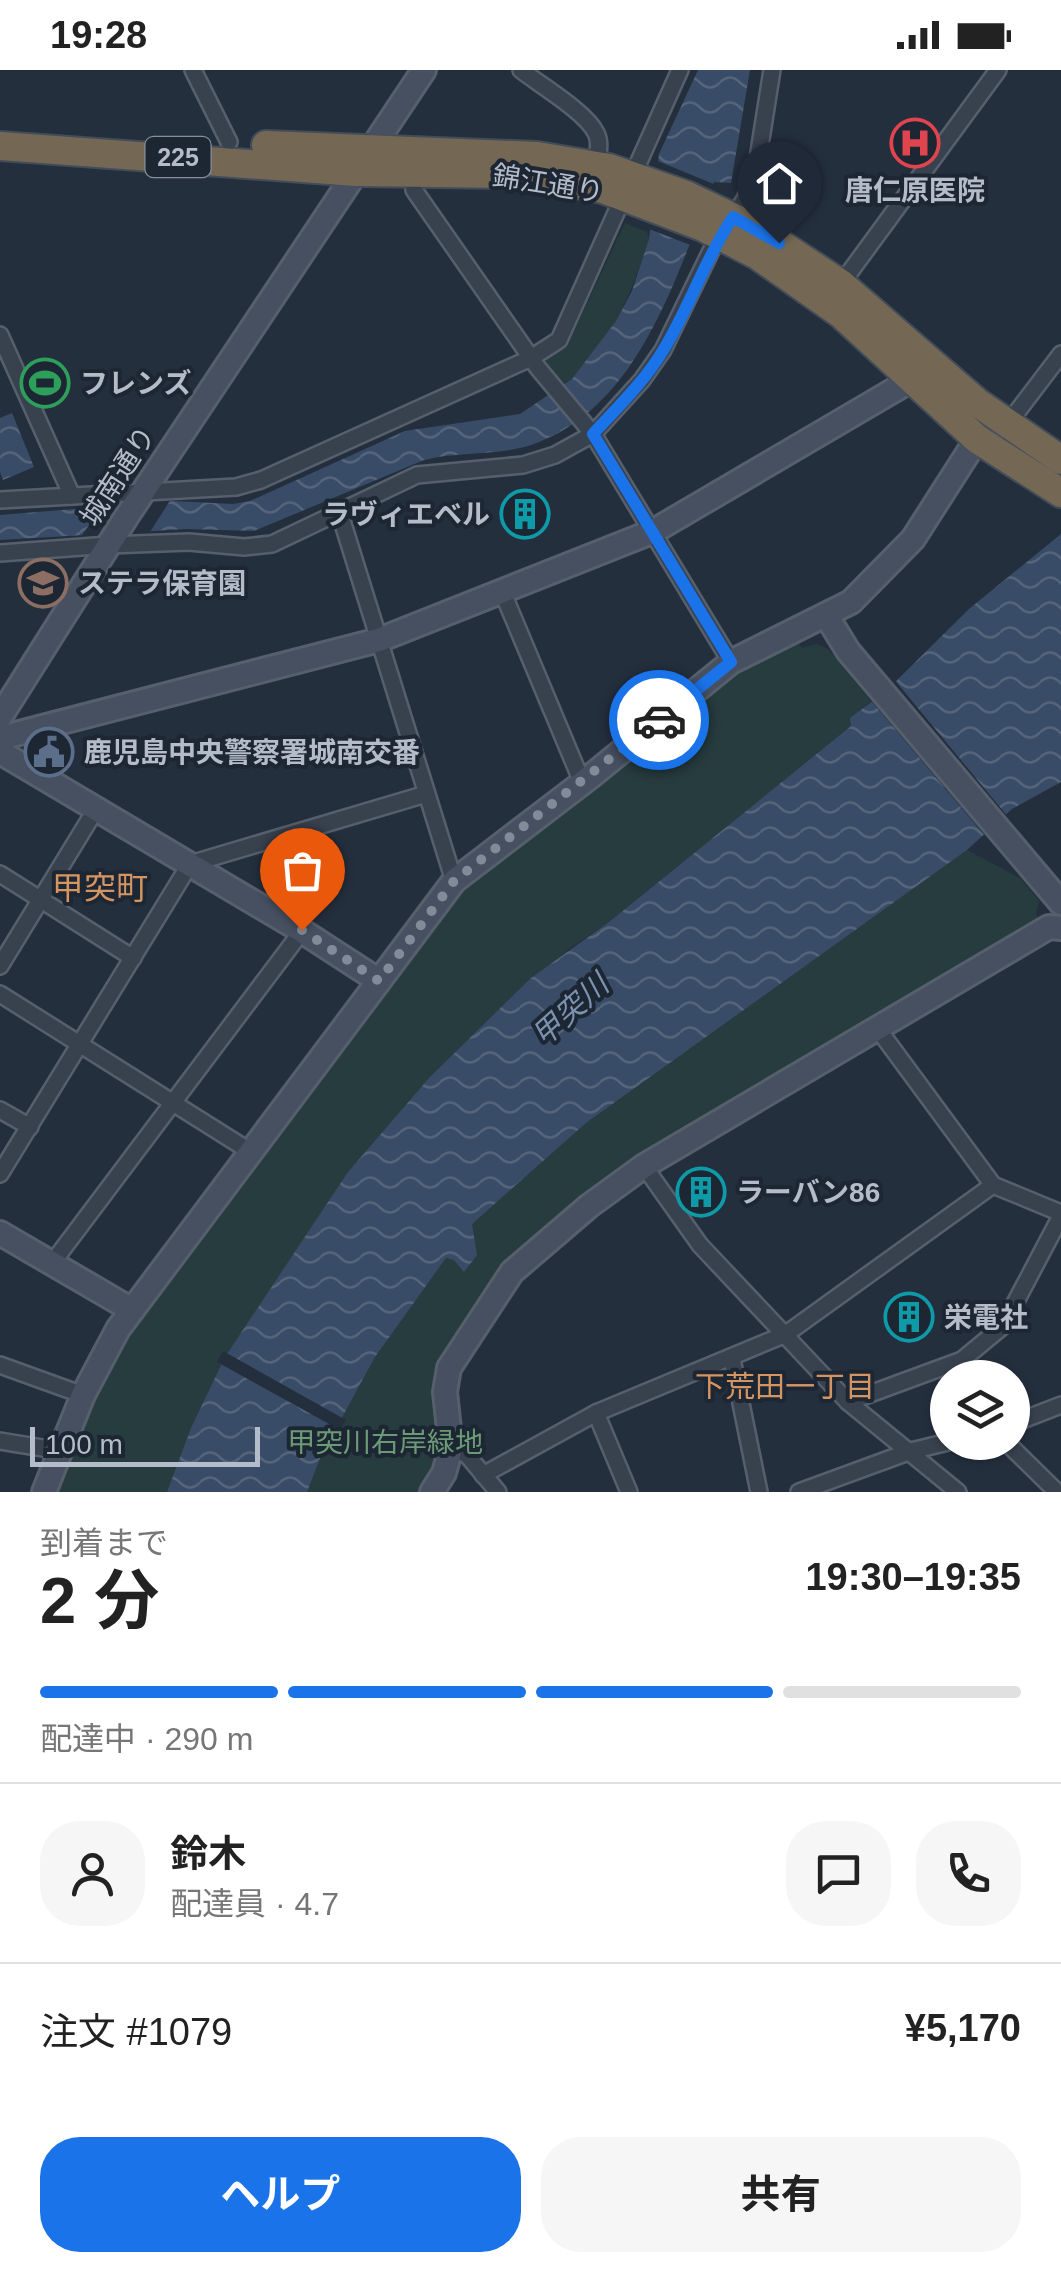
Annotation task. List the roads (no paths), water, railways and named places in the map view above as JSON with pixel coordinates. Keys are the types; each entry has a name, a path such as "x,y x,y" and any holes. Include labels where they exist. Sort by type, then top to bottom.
{"highway":[{"name":"錦江通り","path":"0,128 228,142 414,172 547,178 602,189 631,187"},
{"name":"錦江通り","path":"0,146 363,161 537,156 596,165 631,187 718,221 841,284 1007,425 1061,460"},
{"name":"錦江通り","path":"718,221 804,286 913,379 976,440 1061,494"}],"street":[{"path":"192,70 228,142"},
{"name":"城南通り","path":"0,717 111,541 424,70"},
{"path":"521,70 596,132 596,165"},
{"path":"0,500 236,487 262,480 531,358 560,340 680,70"},
{"path":"0,553 111,541 244,547 272,544 418,475 523,465 555,455 642,380 664,350 718,221 745,199 756,172 772,70"},
{"path":"841,284 998,70"},
{"path":"414,172 414,190 531,358 587,428 654,530 731,662"},
{"path":"0,335 72,496"},
{"path":"44,1492 83,1395 118,1329 454,881 731,662 826,616 860,594 913,539 976,440 1007,425 1061,354"},
{"path":"0,738 379,640 654,530 913,379"},
{"path":"339,511 454,881"},
{"path":"502,591 582,782"},
{"path":"826,616 856,659 1061,903"},
{"path":"0,752 302,930 379,981"},
{"path":"0,1174 190,864 426,794"},
{"path":"0,966 96,808"},
{"path":"0,874 133,958"},
{"path":"432,1492 444,1473 451,1448 445,1392 449,1368 512,1272 588,1206 644,1166 1049,927 1061,928"},
{"path":"53,1262 302,930"},
{"path":"0,994 251,1152"},
{"path":"848,1402 962,1360 1004,1326 1061,1214 993,1185 878,1029"},
{"path":"0,1110 30,1127"},
{"path":"644,1166 700,1245 848,1402 958,1492"},
{"path":"483,1475 596,1413 786,1334 993,1185"},
{"path":"0,1232 132,1310"},
{"path":"732,1359 760,1492"},
{"path":"0,1365 83,1395"},
{"path":"1030,1417 1061,1405"},
{"path":"596,1413 630,1492"},
{"path":"0,1441 60,1451"},
{"path":"799,1492 930,1446"},
{"path":"451,1448 466,1456 498,1492"},
{"path":"1024,1460 1057,1492"}],"water":[{"path":"698,70 750,70 731,183 714,182 668,297 627,371 600,402 569,427 518,448 424,460 254,531 186,529 0,540 0,515 173,501 250,501 405,431 520,414 572,379 616,321 632,291 649,239 659,154"},
{"path":"12,413 34,467 3,480 0,418"},
{"name":"甲突川","path":"1061,534 1061,782 1012,809 967,850 586,1123 472,1224 477,1255 464,1272 454,1260 446,1258 375,1357 321,1456 307,1492 167,1492 191,1428 225,1357 348,1172 430,1077 531,978 609,922 851,726 850,718 886,691 969,609"}],"place":[{"name":"唐仁原医院","path":"915,143"},
{"name":"フレンズ","path":"45,383"},
{"name":"ラヴィエベル","path":"525,514"},
{"name":"ステラ保育園","path":"43,583"},
{"name":"鹿児島中央警察署城南交番","path":"49,752"},
{"name":"ラーバン86","path":"701,1192"},
{"name":"栄電社","path":"909,1317"}],"district":[{"name":"甲突町","path":"100,888"},
{"name":"下荒田一丁目","path":"785,1386"}],"park label":[{"name":"甲突川右岸緑地","path":"385,1442"}]}
